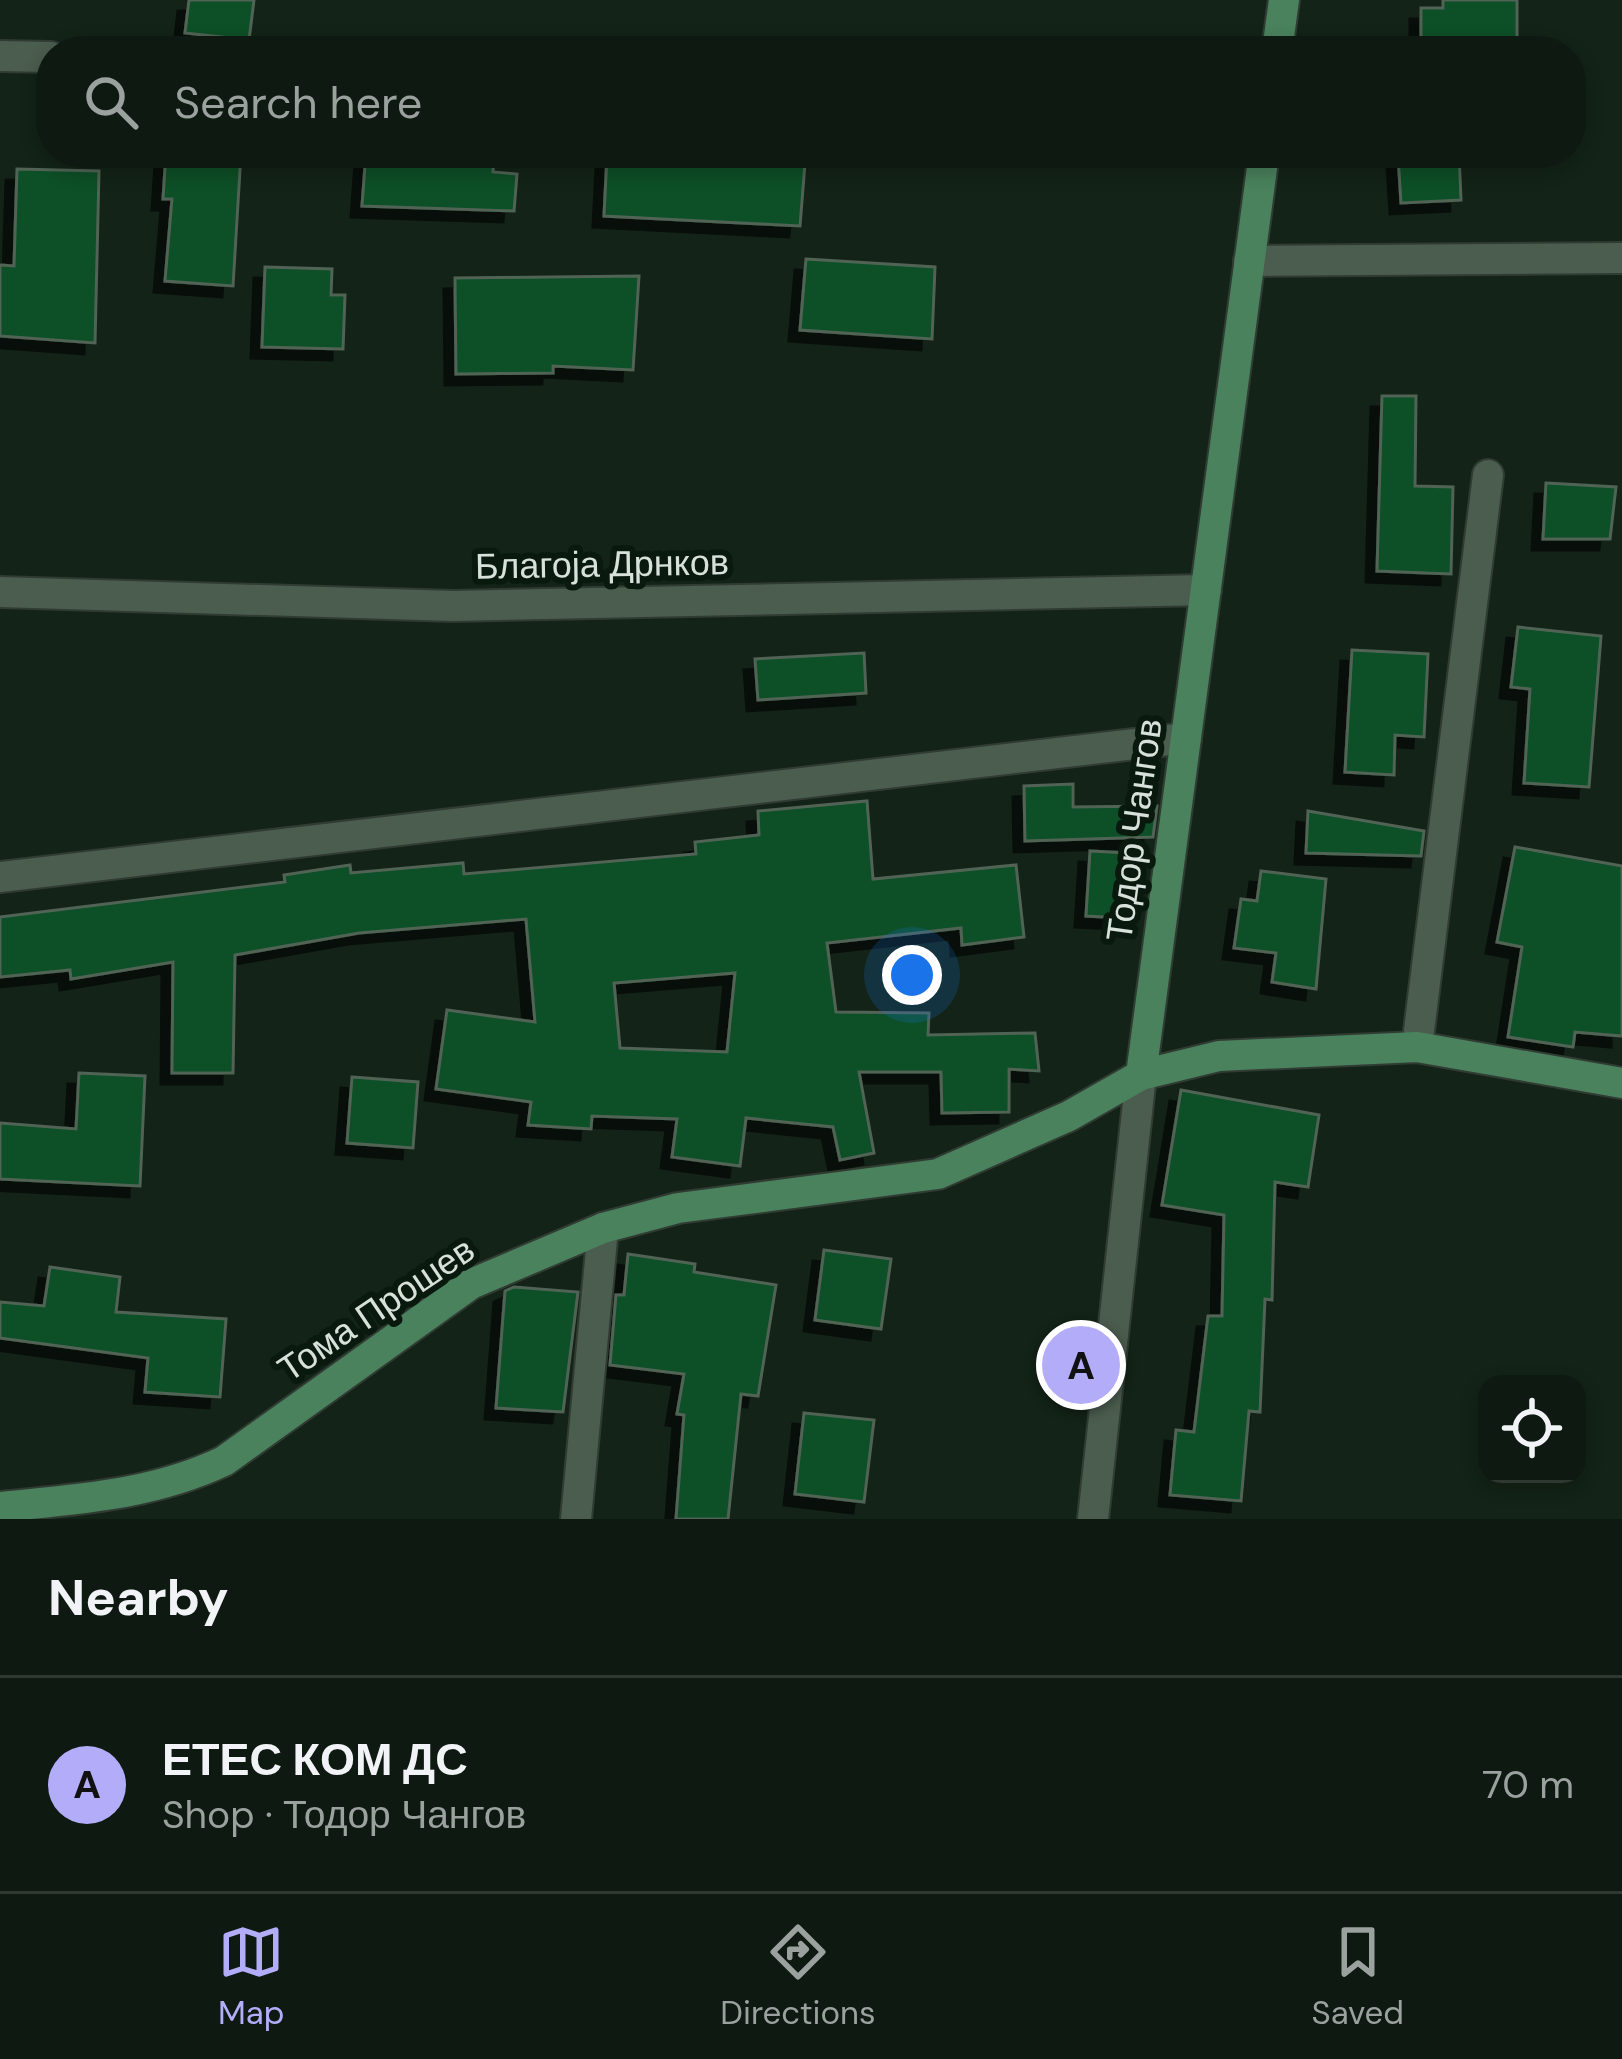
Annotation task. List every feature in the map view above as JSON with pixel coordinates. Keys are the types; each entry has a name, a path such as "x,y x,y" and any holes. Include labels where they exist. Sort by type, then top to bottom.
{"street":[{"path":"1279,36 1284,0"},
{"path":"0,56 36,57"},
{"name":"Тодор Чангов","path":"1093,1519 1141,1076 1262,168"},
{"path":"1250,260 1622,257"},
{"path":"1417,1047 1488,476"},
{"name":"Благоја Дрнков","path":"0,592 453,606 1206,590"},
{"path":"0,878 1186,738"},
{"name":"Тома Прошев","path":"0,1507 133,1494 185,1480 224,1461 471,1284 603,1228 678,1208 938,1174 1069,1116 1141,1076 1219,1056 1417,1047 1622,1083"},
{"path":"576,1519 603,1228"}],"building":[{"path":"189,0 254,0 250,36 185,33"},
{"path":"1443,0 1517,0 1517,36 1421,36 1421,8 1443,8"},
{"path":"165,168 240,168 233,286 165,281 172,199 163,199"},
{"path":"365,168 493,168 493,172 517,174 514,211 362,206"},
{"path":"606,168 805,168 800,226 604,216"},
{"path":"1399,168 1460,168 1461,200 1401,203"},
{"path":"17,169 99,171 95,343 0,336 0,265 14,266"},
{"path":"806,259 935,267 932,339 800,330"},
{"path":"265,267 332,269 331,295 345,295 343,349 262,347"},
{"path":"639,276 633,370 553,366 553,373 456,374 455,278"},
{"path":"1382,396 1416,396 1415,486 1453,487 1451,574 1377,571"},
{"path":"1546,483 1616,487 1610,539 1543,539"},
{"path":"1518,627 1601,636 1589,787 1524,783 1530,689 1511,687"},
{"path":"1352,650 1428,654 1424,737 1395,735 1394,775 1345,772"},
{"path":"864,653 866,693 758,700 755,659"},
{"path":"1073,784 1073,807 1157,806 1153,837 1025,841 1024,786"},
{"path":"867,801 873,879 1016,865 1024,937 962,945 961,928 827,943 836,1012 929,1013 928,1035 1035,1033 1039,1071 1009,1069 1009,1112 942,1113 941,1072 859,1072 874,1153 840,1160 833,1127 746,1118 740,1166 672,1157 677,1119 592,1116 591,1129 528,1125 531,1102 436,1089 447,1010 535,1022 526,919 359,933 235,955 233,1073 172,1073 173,962 71,979 70,970 0,977 0,917 285,882 284,875 350,865 351,873 463,863 464,874 696,854 695,842 759,835 758,811","holes":["735,973 727,1052 620,1048 614,983"]},
{"path":"1308,811 1424,831 1421,856 1306,853"},
{"path":"1515,847 1622,866 1622,1036 1575,1032 1573,1047 1508,1037 1522,947 1497,942"},
{"path":"1090,851 1128,853 1124,918 1086,916"},
{"path":"1261,871 1326,879 1316,989 1272,982 1276,953 1234,948 1241,899 1257,901"},
{"path":"79,1073 145,1076 140,1186 0,1179 0,1123 76,1129"},
{"path":"352,1077 418,1082 413,1148 347,1143"},
{"path":"1181,1090 1319,1115 1308,1187 1275,1182 1272,1300 1265,1299 1260,1412 1249,1411 1241,1501 1170,1495 1176,1430 1194,1432 1208,1316 1222,1316 1224,1215 1162,1205"},
{"path":"824,1250 891,1259 881,1329 815,1320"},
{"path":"628,1254 695,1264 694,1272 776,1285 758,1396 741,1394 728,1519 676,1519 684,1415 677,1414 684,1374 610,1365 616,1295 624,1295"},
{"path":"50,1267 120,1277 116,1312 226,1319 220,1397 145,1392 148,1358 0,1338 0,1302 44,1306"},
{"path":"514,1287 578,1292 563,1412 496,1408 505,1291"},
{"path":"804,1413 874,1420 864,1502 795,1494"}],"place":[{"name":"ЕТЕС КОМ ДС","path":"1081,1365"}]}
